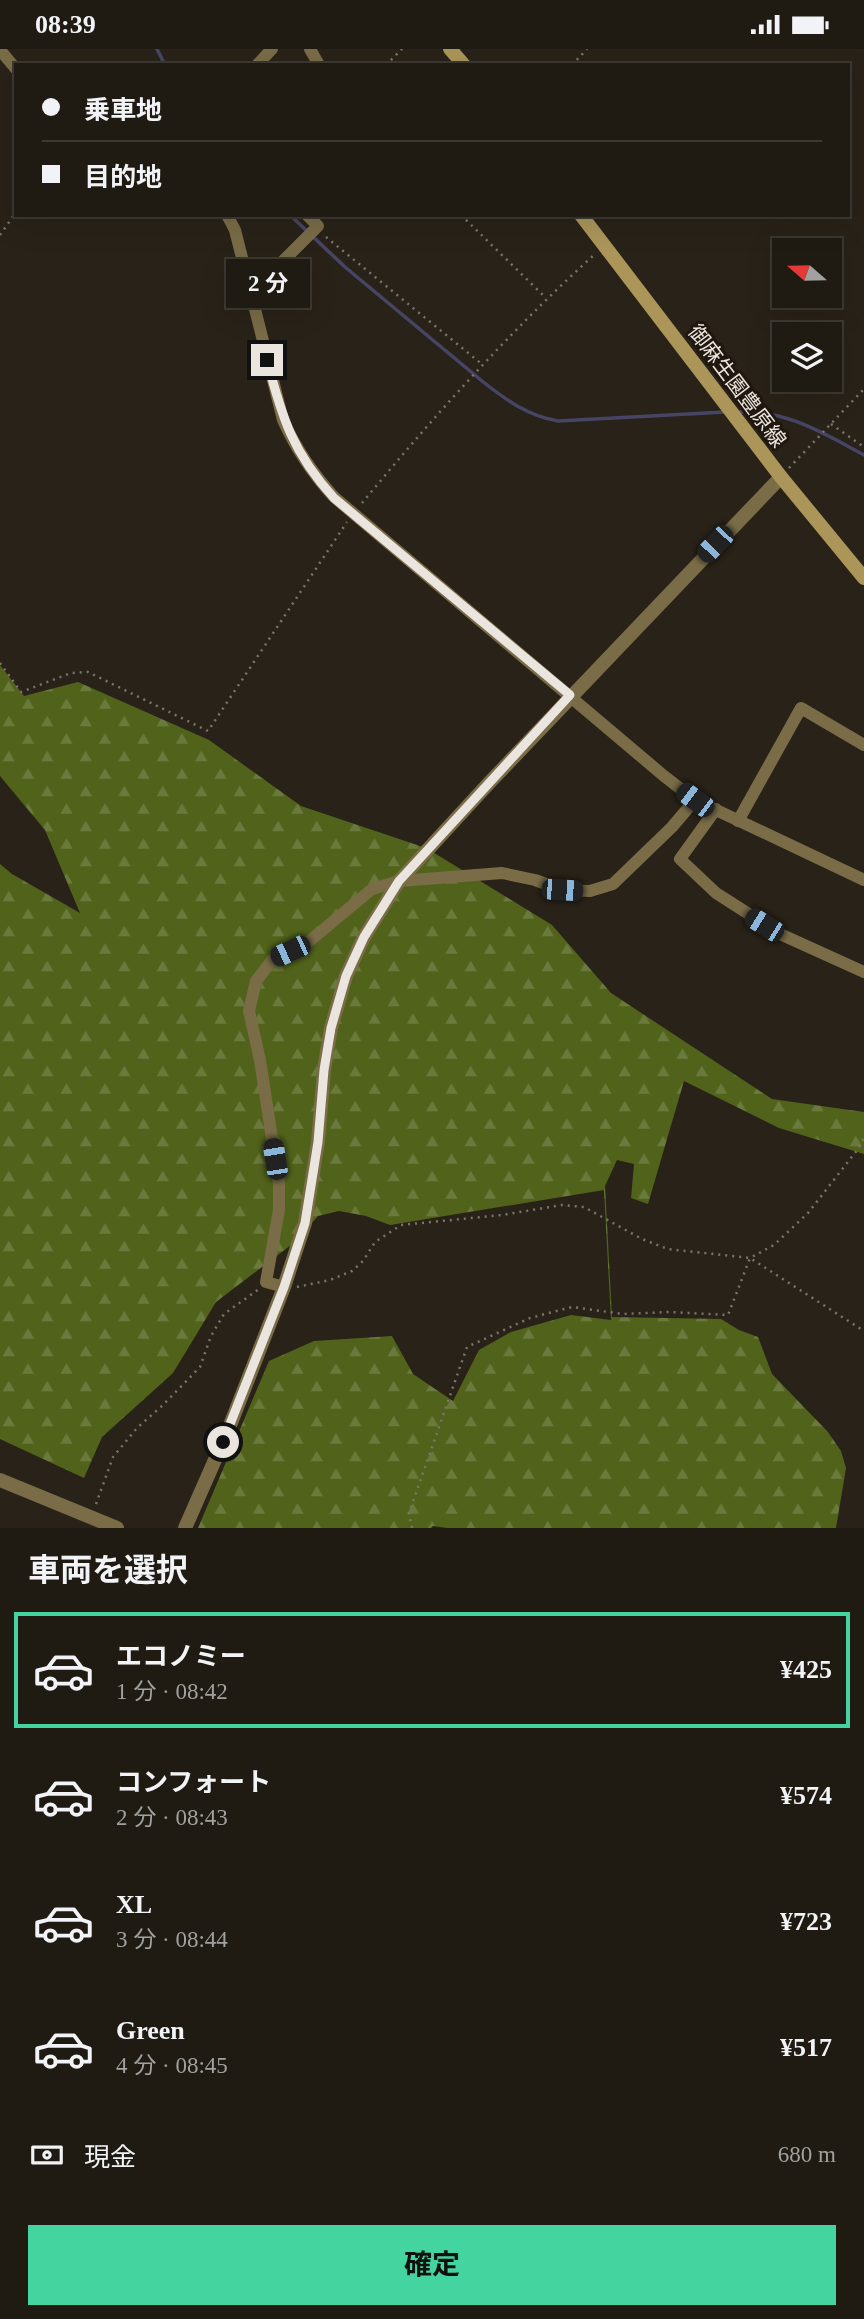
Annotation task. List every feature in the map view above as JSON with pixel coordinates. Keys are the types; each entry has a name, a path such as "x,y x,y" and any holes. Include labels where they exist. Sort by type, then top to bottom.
{"main road":[{"path":"450,49 462,63"},
{"name":"御麻生園豊原線","path":"582,217 780,477 864,578"}],"street":[{"path":"259,63 272,49"},
{"path":"0,50 14,67"},
{"path":"227,217 234,230 278,403 289,434 321,484 695,800 864,880"},
{"path":"250,294 318,226 309,217"},
{"path":"185,1528 229,1428 284,1287 305,1223 318,1142 324,1070 331,1028 346,976 364,937 399,881 570,695 780,477"},
{"path":"738,821 801,708 864,745"},
{"path":"284,1287 266,1282 279,1210 279,1184 260,1060 249,1011 257,981 273,959 306,944 372,889 399,881 502,873 535,880 562,890 590,891 613,884 672,827 695,800"},
{"path":"716,809 680,859 716,893 780,935 864,972"},
{"path":"0,1480 117,1528"}],"path":[{"path":"388,63 402,49"},
{"path":"574,63 587,49"},
{"path":"0,235 14,215"},
{"path":"463,217 546,298"},
{"path":"311,232 482,367"},
{"path":"0,663 20,692 71,673 88,672 208,731 353,513 415,439 546,298 604,246"},
{"path":"780,477 864,389"},
{"path":"830,425 864,447"},
{"path":"412,1528 409,1513 467,1346 530,1318 572,1307 623,1314 669,1312 728,1315 750,1258 774,1245 808,1213 864,1138"},
{"path":"284,1287 302,1287 352,1271 363,1261 375,1242 401,1225 502,1215 562,1205 584,1207 642,1239 668,1249 750,1258 864,1331"},
{"path":"90,1517 113,1457 137,1427 200,1367 211,1336 224,1314 249,1298 266,1282"}],"green space":[{"path":"0,665 24,696 78,682 209,740 301,806 426,848 552,925 611,993 772,1099 864,1112 864,1154 779,1128 684,1081 648,1204 631,1198 634,1164 617,1160 605,1186 612,1317 721,1319 758,1337 772,1374 828,1432 841,1451 846,1468 836,1528 198,1528 269,1361 314,1341 392,1336 413,1374 453,1401 479,1350 511,1332 571,1315 611,1320 604,1190 390,1225 366,1216 339,1211 318,1216 295,1242 216,1302 173,1373 102,1437 84,1478 0,1439 0,864 12,874 80,913 45,830 0,776"}],"waterway":[{"path":"157,49 164,63"},
{"path":"292,217 345,267 482,381 527,411 558,421 725,412"},
{"path":"736,412 754,412 787,418 864,455"}],"route":[{"path":"223,1442 284,1287 305,1223 318,1142 324,1070 331,1028 346,976 364,937 399,881 570,695 334,498 321,484 296,449 289,434 267,360"}]}
